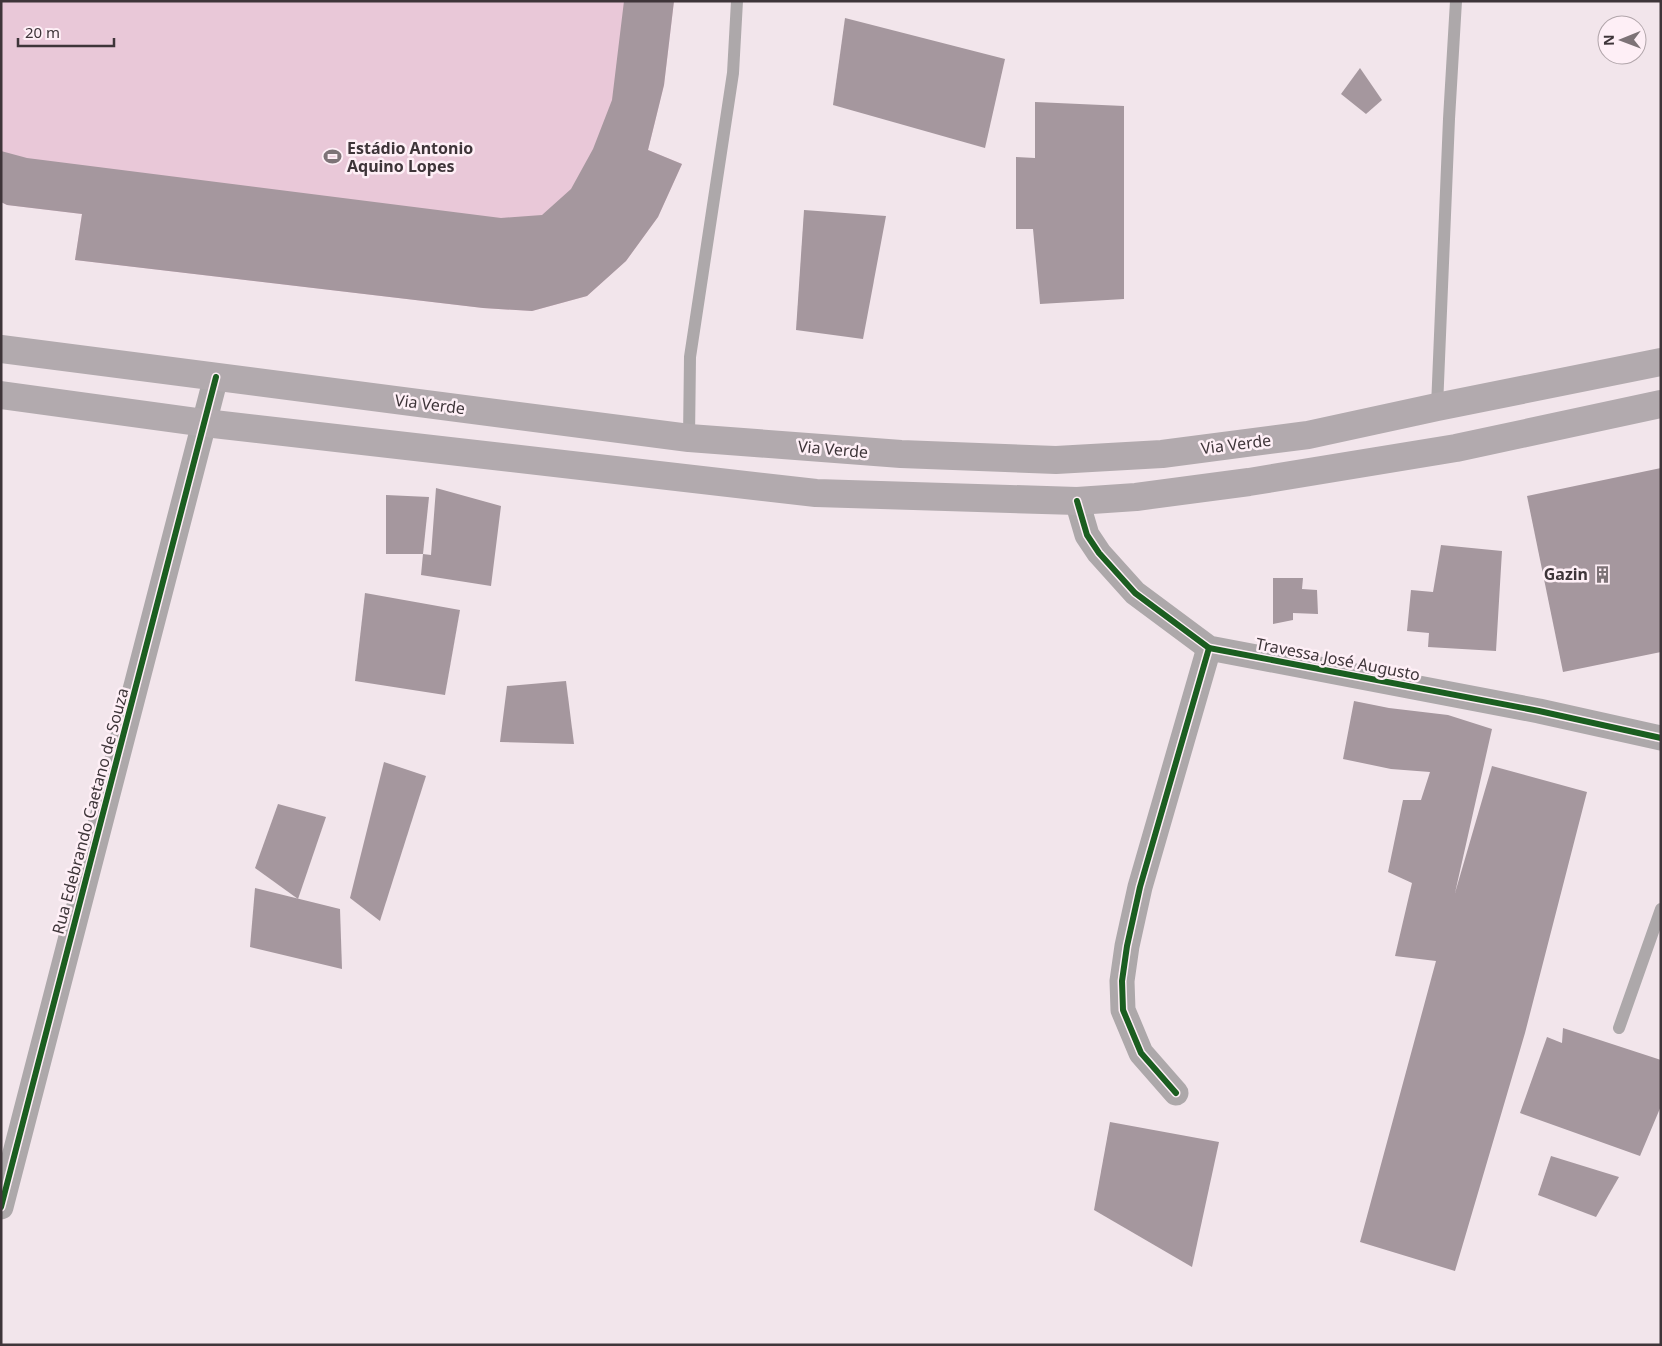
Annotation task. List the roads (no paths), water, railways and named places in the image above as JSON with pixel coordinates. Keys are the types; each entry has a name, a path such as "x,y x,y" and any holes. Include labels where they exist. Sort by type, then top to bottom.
{"main road":[{"name":"Via Verde","path":"1,349 689,438 901,454 1056,460 1162,454 1308,435 1437,406 1661,362"},
{"path":"1,395 205,423 816,493 1077,501 1136,497 1249,482 1456,448 1661,404"}],"street":[{"name":"Rua Edebrando Caetano de Souza","path":"1,1207 216,377"},
{"name":"Travessa José Augusto","path":"1077,501 1087,535 1099,553 1135,593 1209,648 1539,711 1661,738"},
{"path":"1176,1093 1141,1053 1123,1010 1122,980 1127,946 1140,887 1209,648"}],"lane":[{"path":"689,438 690,357 733,73 737,1"},
{"path":"1437,406 1456,1"},
{"path":"1619,1028 1661,909"}],"place":[{"name":"Estádio Antonio Aquino Lopes","path":"333,157"},
{"name":"Gazin","path":"1602,574"}]}
